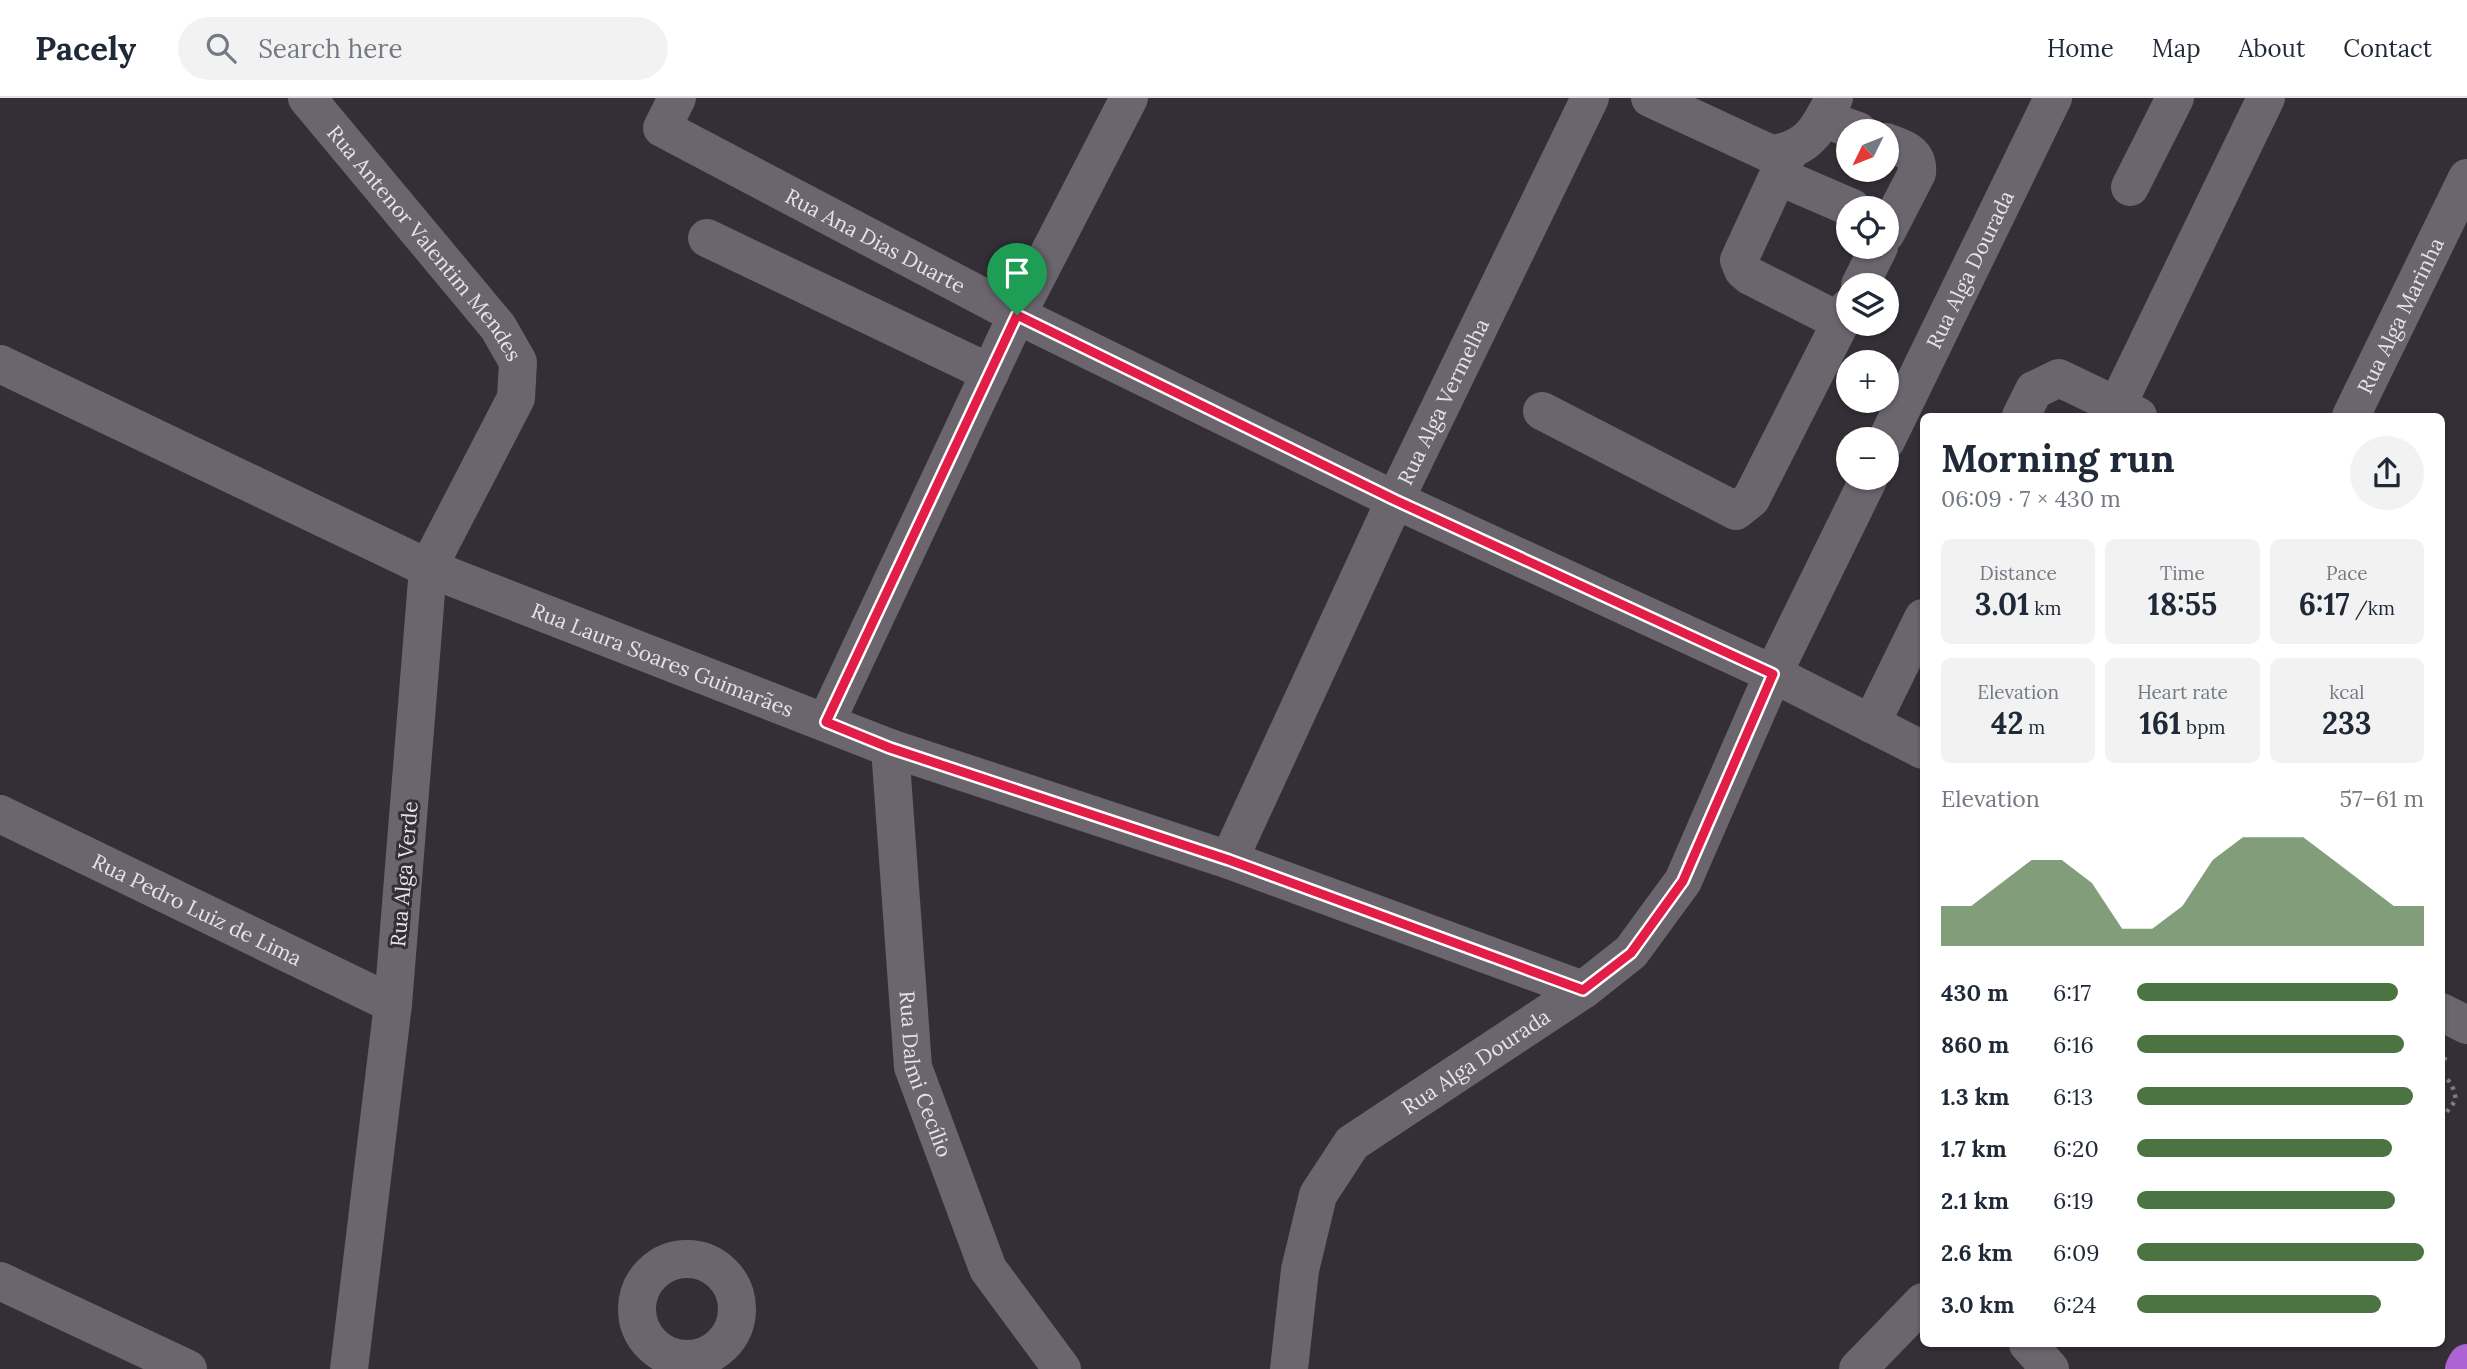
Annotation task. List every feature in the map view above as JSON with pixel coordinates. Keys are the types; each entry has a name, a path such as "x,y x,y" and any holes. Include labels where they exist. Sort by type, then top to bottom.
{"highway":[{"path":"2465,1369 2467,1363"}],"street":[{"name":"Rua Antenor Valentim Mendes","path":"307,98 498,327 518,362 516,398"},
{"path":"826,722 1017,315 1129,98"},
{"name":"Rua Alga Vermelha","path":"1229,860 1395,500 1590,98"},
{"path":"1650,98 1771,154 1836,198"},
{"name":"Rua Alga Dourada","path":"1893,427 2053,98"},
{"path":"2130,187 2175,98"},
{"path":"2022,413 2034,390 2059,378 2122,413 2266,98"},
{"name":"Rua Ana Dias Duarte","path":"669,113 1017,315 1395,500 1773,674 1920,748"},
{"path":"1836,311 1743,270 1739,260 1783,164 1839,116"},
{"path":"1899,146 1910,150 1918,163 1917,173 1899,207"},
{"name":"Rua Alga Marinha","path":"2352,413 2467,178"},
{"path":"706,237 990,373"},
{"path":"1542,411 1736,511 1751,499 1836,331"},
{"name":"Rua Laura Soares Guimarães","path":"0,365 428,568 890,748 1229,860 1583,990"},
{"name":"Rua Alga Verde","path":"349,1369 393,1004 428,568 516,398"},
{"name":"Rua Alga Dourada","path":"1289,1369 1300,1270 1318,1195 1352,1143 1583,990 1631,953 1683,881 1773,674 1863,490"},
{"path":"1871,724 1920,624"},
{"name":"Rua Dalmi Cecílio","path":"890,748 913,1067 988,1269 1062,1369"},
{"name":"Rua Pedro Luiz de Lima","path":"0,814 393,1004"},
{"path":"2445,1014 2467,1025"},
{"path":"0,1281 188,1369"},
{"path":"1858,1369 1920,1305"},
{"path":"2031,1347 2050,1369"}],"path":[{"path":"2445,1076 2454,1089 2456,1100 2445,1114"}],"route":[{"path":"1017,315 1395,500 1773,674 1683,881 1631,953 1583,990 1229,860 890,748 826,722 1017,315"}]}
